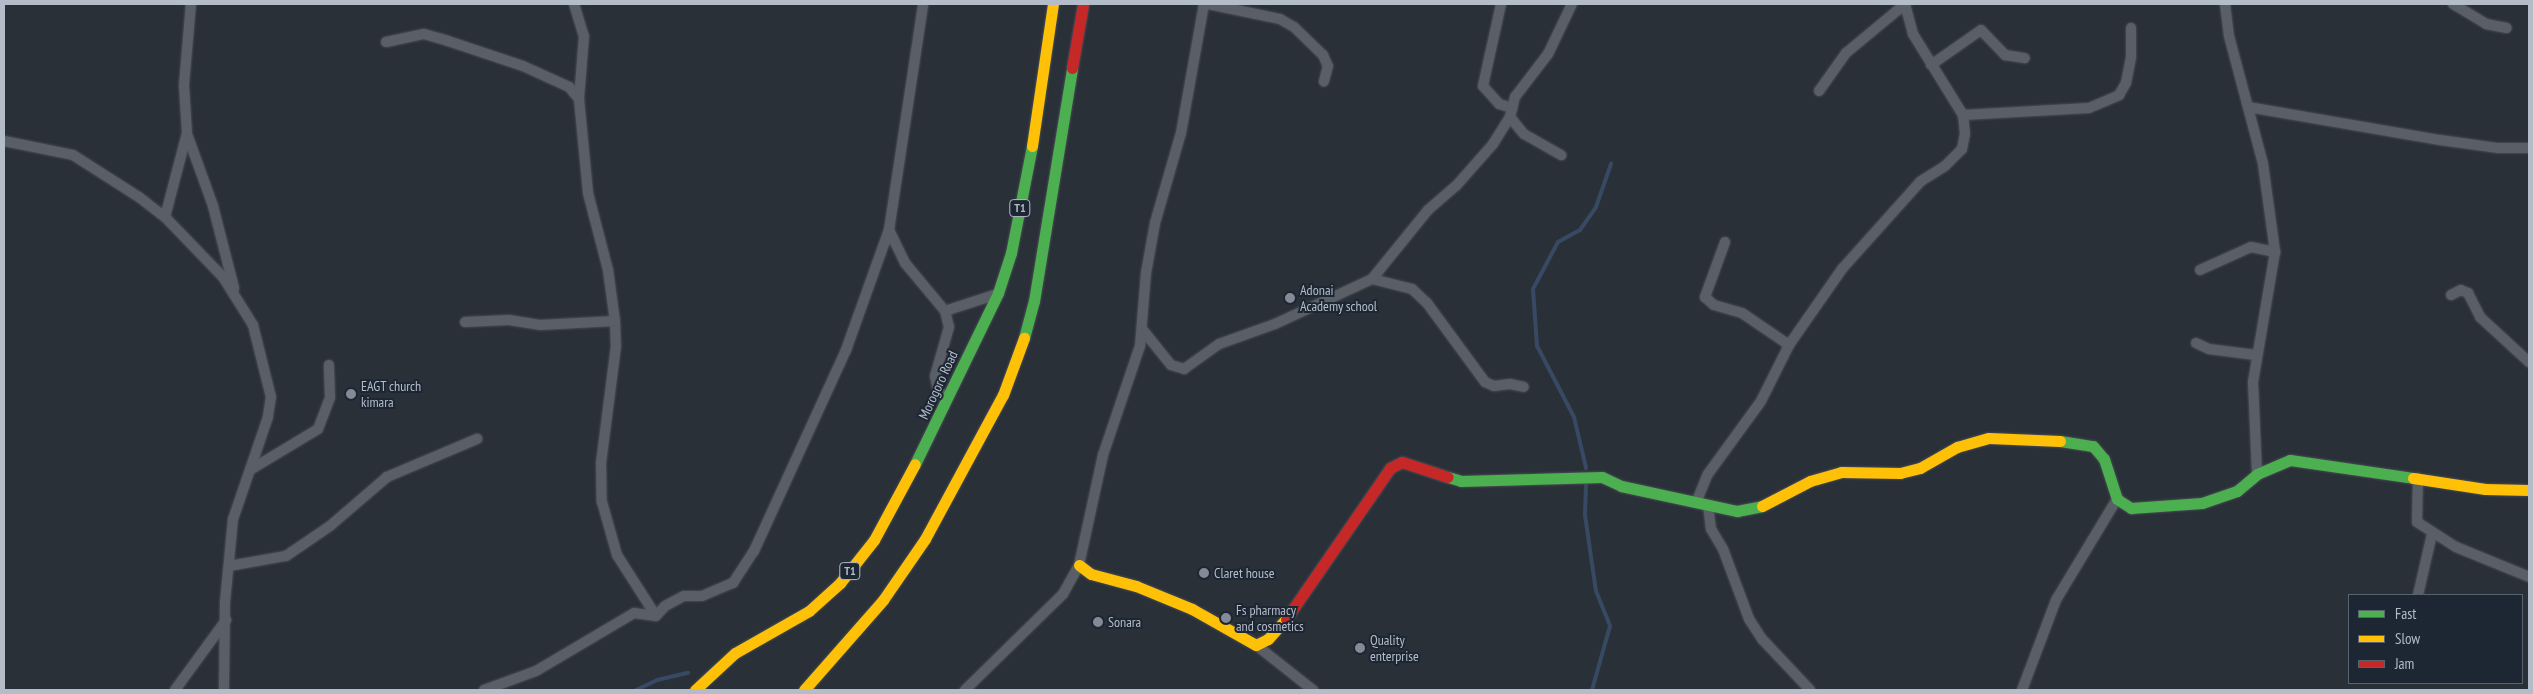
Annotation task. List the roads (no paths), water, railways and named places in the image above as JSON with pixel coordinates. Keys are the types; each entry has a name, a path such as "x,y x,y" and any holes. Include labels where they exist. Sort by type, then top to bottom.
{"main road":[{"name":"Morogoro Road","path":"695,690 735,653 808,611 840,583 884,524 998,294 1011,253 1029,160 1053,4"},
{"name":"T1","path":"804,690 883,600 925,539 1003,396 1019,356 1034,301 1083,4"},
{"path":"1079,565 1091,574 1136,586 1192,609 1256,645 1268,639 1288,617 1396,463 1413,464 1461,481 1602,477 1620,486 1737,510 1759,508 1826,476 1842,472 1900,473 1920,468 1957,447 1989,438 2071,441 2093,446 2104,459 2115,486 2117,499 2131,508 2202,503 2237,491 2257,474 2290,460 2485,489 2529,490"}],"street":[{"path":"190,4 184,86 187,133 213,206 235,291 253,325 271,397 268,417 233,520 225,602 224,690"},
{"path":"574,4 584,36 579,99 588,193 608,270 615,321 616,346 601,463 602,502 618,555 656,616"},
{"path":"656,616 665,606 684,596 702,596 733,583 754,551 846,350 889,230 923,4"},
{"path":"965,690 1062,594 1079,565 1103,455 1135,363 1142,329 1146,272 1154,223 1180,132 1204,4"},
{"path":"1208,4 1280,19 1294,26 1323,55 1328,66 1324,81"},
{"path":"1501,4 1482,86 1524,134 1561,155"},
{"path":"1142,329 1171,365 1184,369 1219,344 1275,324 1372,279 1428,210 1482,159 1509,117 1515,97 1548,54 1572,4"},
{"path":"1696,503 1708,474 1762,401 1789,345 1842,269 1920,181 1945,166 1962,149 1965,134 1963,115 1913,34 1905,4 1846,53 1820,91"},
{"path":"2225,4 2229,36 2263,164 2275,252 2267,314 2256,355 2253,382 2257,474"},
{"path":"2453,4 2486,24 2507,28"},
{"path":"1963,115 2089,108 2119,95 2126,83 2131,57 2130,28"},
{"path":"1931,65 1981,30 2005,55 2025,58"},
{"path":"386,42 424,34 448,40 532,70 569,86 579,99"},
{"path":"2248,107 2440,140 2498,148 2529,148"},
{"path":"165,217 187,133"},
{"path":"4,141 72,155 86,161 165,217 235,291"},
{"path":"889,230 905,263 945,311 949,327 935,376 938,390 947,400"},
{"path":"1725,242 1705,297 1714,305 1742,313 1789,345"},
{"path":"2200,270 2251,247 2275,252"},
{"path":"1372,279 1412,289 1427,303 1485,382 1499,387 1510,384 1524,387"},
{"path":"2451,295 2461,290 2468,293 2480,317 2529,362"},
{"path":"945,311 998,294"},
{"path":"465,322 509,320 540,326 615,321"},
{"path":"2196,343 2209,348 2256,355"},
{"path":"249,471 318,429 330,397 328,365"},
{"path":"229,566 286,556 330,526 387,477 477,438"},
{"path":"2418,478 2417,522 2432,534 2529,577"},
{"path":"2022,690 2056,600 2117,499"},
{"path":"1708,505 1711,529 1723,550 1749,619 1762,639 1810,690"},
{"path":"2418,594 2432,534"},
{"path":"484,690 536,672 634,613 656,616"},
{"path":"175,690 226,620"},
{"path":"1256,645 1313,690"}],"waterway":[{"path":"1586,468 1574,417 1537,346 1533,289 1558,242 1580,230 1596,207 1611,164"},
{"path":"1586,485 1585,515 1596,591 1610,626 1592,690"},
{"path":"636,690 657,680 688,673"}],"place":[{"name":"Adonai Academy school","path":"1290,298"},
{"name":"EAGT church kimara","path":"351,394"},
{"name":"Claret house","path":"1204,573"},
{"name":"Fs pharmacy and cosmetics","path":"1226,618"},
{"name":"Sonara","path":"1098,622"},
{"name":"Quality enterprise","path":"1360,648"}]}
